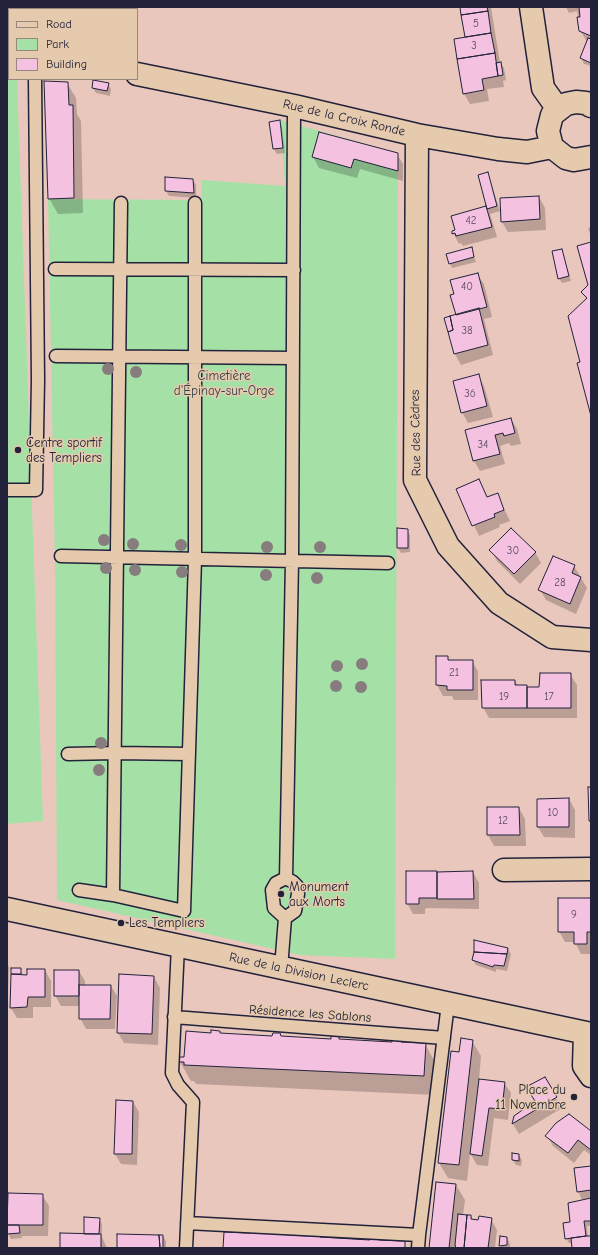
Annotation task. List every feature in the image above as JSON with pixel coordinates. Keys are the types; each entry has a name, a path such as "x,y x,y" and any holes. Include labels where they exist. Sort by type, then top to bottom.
{"street":[{"path":"530,7 543,88 558,109"},
{"name":"Rue de la Croix Ronde","path":"138,74 294,106 417,135 498,149 527,152 552,147"},
{"path":"591,106 576,102 566,104 552,115 548,127 549,140 552,147 558,154 570,159 584,160 591,157"},
{"name":"Rue des Cèdres","path":"417,135 415,480 448,546 499,603 552,637 591,640"},
{"path":"504,870 591,869"},
{"name":"Rue de la Division Leclerc","path":"7,909 588,1033"},
{"path":"588,1033 584,1066 591,1076"}],"lane":[{"path":"7,490 36,490 38,380 35,80"},
{"path":"286,878 292,561 294,106"},
{"path":"113,894 121,203"},
{"path":"79,890 113,894 184,911 195,559 195,203"},
{"path":"55,269 294,270"},
{"path":"56,356 293,358"},
{"path":"61,556 388,563"},
{"path":"68,754 114,752 189,754"},
{"path":"285,918 274,908 272,890 276,883 286,878"},
{"path":"285,918 295,911 298,894 297,886 286,878"},
{"path":"281,968 285,918"},
{"path":"178,946 172,1073 178,1085 193,1102 186,1248"},
{"path":"418,1248 448,1004"},
{"name":"Résidence les Sablons","path":"174,1017 444,1038"},
{"path":"187,1223 419,1235"}],"green space":[{"name":"Centre sportif des Templiers","path":"7,78 8,80 17,80 43,821 7,824"},
{"name":"Cimetière d'Épinay-sur-Orge","path":"280,120 398,153 395,959 300,955 57,900 55,566 48,199 201,200 202,180 285,186"}],"building":[{"path":"49,7 80,7 76,8"},
{"path":"460,7 487,7 488,11 461,15"},
{"path":"579,7 591,7 591,36 579,31 577,17 580,17"},
{"path":"488,11 491,33 465,37 461,15"},
{"path":"491,33 495,53 457,59 454,39"},
{"path":"588,38 591,39 591,63 580,58"},
{"path":"495,53 498,76 482,79 484,90 463,94 457,59"},
{"path":"501,62 503,75 498,76 496,63"},
{"path":"93,80 109,83 107,91 92,88"},
{"path":"44,81 68,82 69,105 73,105 74,198 48,199"},
{"path":"280,120 283,148 273,149 269,122"},
{"path":"319,132 398,153 398,171 354,159 351,168 312,157"},
{"path":"488,172 497,206 487,209 478,175"},
{"path":"165,177 193,179 194,193 165,191"},
{"path":"539,196 540,219 501,222 500,198"},
{"path":"486,206 492,227 456,236 455,233 452,234 452,231 455,230 451,216"},
{"path":"591,242 591,416 577,363 580,362 568,316 587,298 581,292 588,285 577,246"},
{"path":"472,247 474,257 449,264 446,254"},
{"path":"562,249 569,276 558,279 552,251"},
{"path":"478,273 487,307 456,315 450,295 454,294 450,280"},
{"path":"479,308 488,345 454,354 448,332 453,330 450,316"},
{"path":"450,316 453,330 448,332 444,318"},
{"path":"479,374 487,406 461,413 453,381"},
{"path":"511,418 515,433 504,436 503,433 495,435 500,454 473,461 465,430"},
{"path":"479,479 487,497 498,493 504,510 494,514 495,517 472,526 456,489"},
{"path":"397,528 408,529 408,548 397,548"},
{"path":"511,528 536,552 514,574 489,550"},
{"path":"553,556 575,565 572,573 581,577 570,604 538,590"},
{"path":"436,656 448,656 448,660 473,660 473,690 447,690 447,686 436,685"},
{"path":"540,673 571,673 571,708 527,708 527,687 539,687"},
{"path":"481,680 515,680 515,685 527,685 527,708 482,708"},
{"path":"588,787 591,787 591,821 589,821"},
{"path":"569,798 569,827 537,827 537,799"},
{"path":"487,807 519,807 520,835 487,835"},
{"path":"406,871 437,871 437,898 419,898 419,904 406,904"},
{"path":"473,871 474,899 437,899 437,872"},
{"path":"558,898 591,898 591,932 587,932 587,944 574,944 574,932 558,932"},
{"path":"474,940 508,948 507,954 474,952"},
{"path":"474,952 507,954 504,966 494,965 493,967 472,960"},
{"path":"11,968 21,968 21,974 11,974"},
{"path":"27,969 45,969 45,997 28,997 27,1007 10,1008 11,974 27,975"},
{"path":"54,970 79,970 79,996 54,996"},
{"path":"119,974 154,976 152,1034 117,1033"},
{"path":"79,985 111,985 110,1019 79,1019"},
{"path":"211,1030 220,1031 220,1033 272,1036 273,1033 280,1033 281,1036 331,1039 331,1036 339,1036 339,1039 392,1042 392,1039 401,1040 401,1042 426,1043 424,1076 184,1065 184,1062 179,1062 179,1057 184,1057 186,1031 211,1033"},
{"path":"461,1038 473,1040 459,1165 438,1163 451,1051 459,1052"},
{"path":"545,1077 557,1097 512,1124 514,1116 535,1101 526,1087"},
{"path":"479,1079 505,1082 502,1109 489,1108 482,1156 470,1154"},
{"path":"116,1100 133,1101 132,1154 114,1154"},
{"path":"569,1114 591,1131 591,1150 578,1140 568,1153 545,1136 556,1123"},
{"path":"512,1153 519,1154 519,1161 512,1160"},
{"path":"591,1166 591,1190 577,1192 574,1168"},
{"path":"436,1182 456,1184 449,1248 429,1248"},
{"path":"8,1193 43,1194 43,1225 7,1225"},
{"path":"591,1198 591,1221 584,1221 586,1236 565,1239 563,1223 570,1222 568,1203"},
{"path":"458,1214 467,1215 464,1248 456,1248 455,1245"},
{"path":"467,1215 471,1215 471,1219 478,1220 479,1216 492,1218 488,1248 464,1248"},
{"path":"84,1217 100,1218 99,1234 84,1234"},
{"path":"7,1225 19,1225 20,1233 7,1234"},
{"path":"250,1231 259,1231 259,1233 309,1236 309,1233 320,1234 320,1237 370,1240 371,1237 380,1237 379,1240 405,1241 405,1248 223,1248 224,1232 250,1233"},
{"path":"60,1233 101,1234 101,1248 60,1248"},
{"path":"117,1234 159,1235 160,1248 117,1248"},
{"path":"159,1235 163,1235 163,1248 160,1248"},
{"path":"500,1236 507,1237 507,1245 499,1246"},
{"path":"591,1236 591,1248 572,1248 571,1238"}],"place":[{"name":"Centre sportif des Templiers","path":"18,450"},
{"name":"Monument aux Morts","path":"281,894"},
{"name":"Les Templiers","path":"121,923"},
{"name":"Place du 11 Novembre","path":"574,1097"}]}
